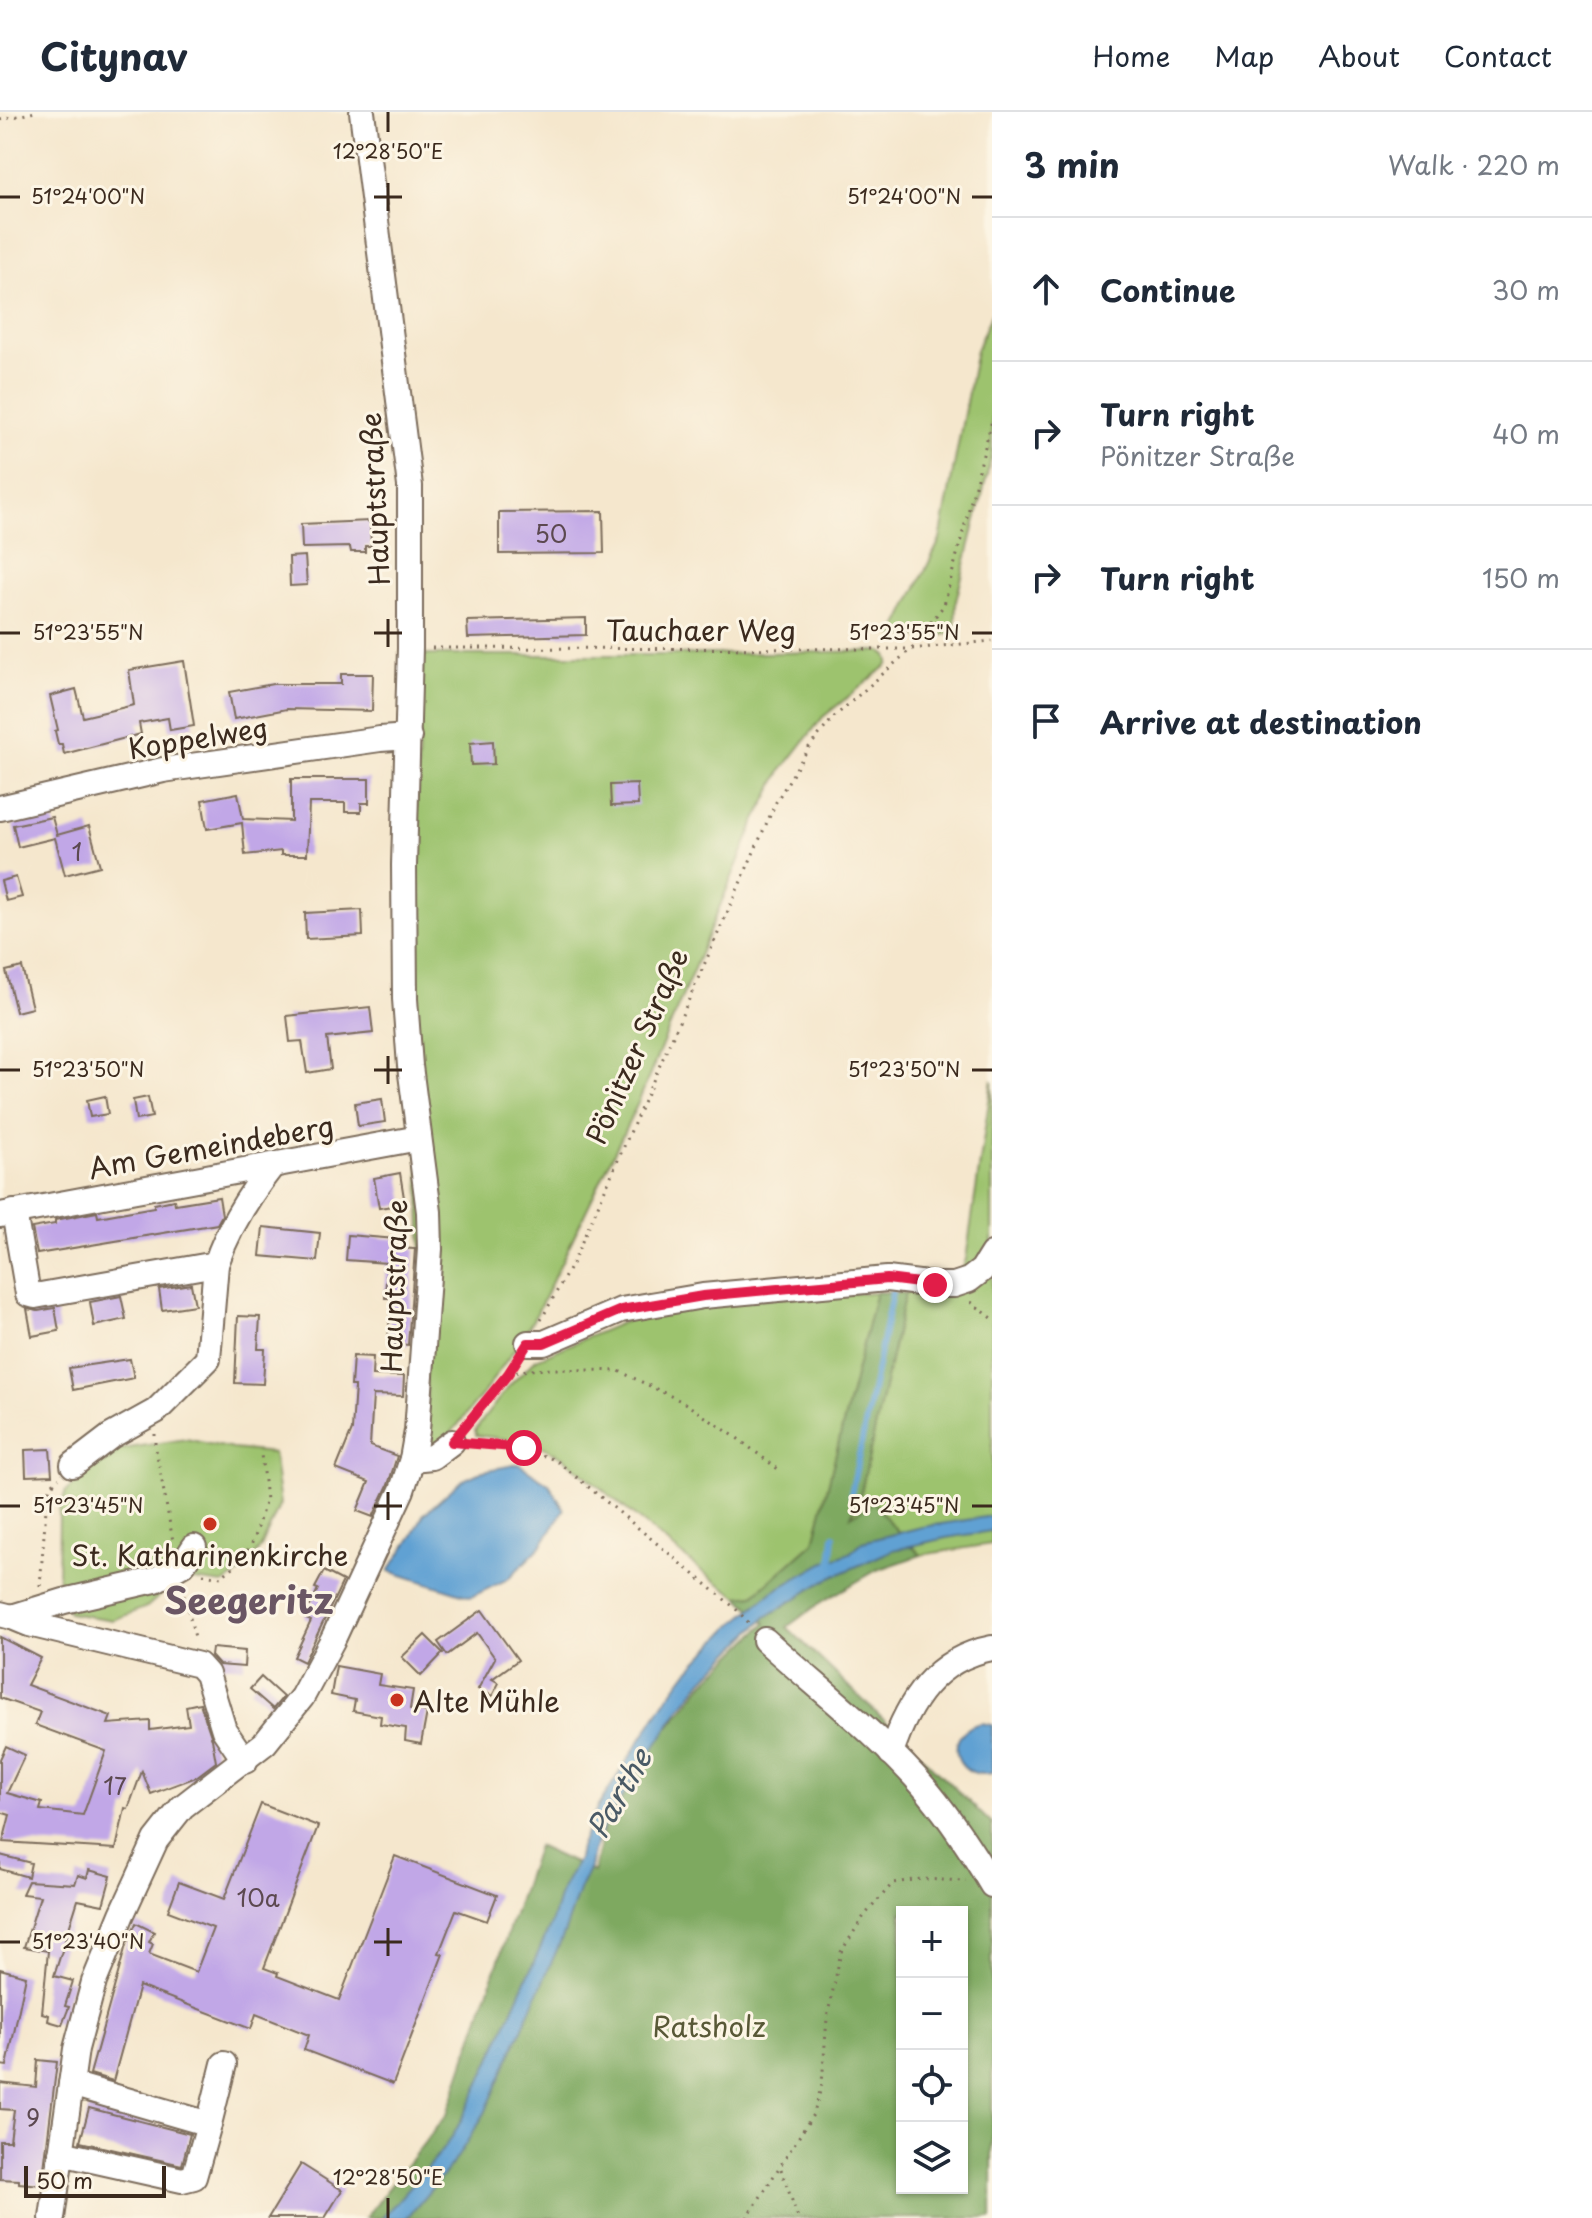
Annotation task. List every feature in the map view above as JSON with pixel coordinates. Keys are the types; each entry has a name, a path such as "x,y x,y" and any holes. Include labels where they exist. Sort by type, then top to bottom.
{"street":[{"name":"Hauptstraße","path":"52,2218 76,2049 94,1982 156,1840 182,1807 265,1743 302,1697 402,1490 417,1431 430,1249 429,1212 405,999 410,486 362,112"},
{"name":"Koppelweg","path":"0,808 163,770 409,737"},
{"name":"Am Gemeindeberg","path":"216,1264 35,1296 28,1294 7,1214 419,1138"},
{"path":"73,1465 111,1436 156,1411 208,1359 216,1264 253,1189 272,1166"},
{"path":"528,1343 544,1343 621,1310 703,1296 887,1279 954,1285 969,1280 982,1270 992,1254"},
{"path":"412,1459 432,1457 452,1442"},
{"path":"6,1615 155,1580 186,1563"},
{"path":"6,1615 29,1624 199,1665 207,1674 224,1730 245,1761"},
{"path":"765,1640 891,1753 928,1792 964,1838 992,1885"},
{"path":"891,1753 905,1716 925,1685 963,1656 992,1648"},
{"path":"61,2153 182,2180 194,2177 224,2064"},
{"path":"71,2084 209,2124"}],"path":[{"path":"0,120 35,112"},
{"name":"Pönitzer Straße","path":"452,1442 508,1374 573,1262 776,802 809,747 834,717 911,649 944,605 992,420"},
{"name":"Tauchaer Weg","path":"410,648 911,649 992,641"},
{"path":"508,1374 554,1369 619,1371 683,1402 778,1469"},
{"path":"156,1411 155,1444 175,1550 186,1563 207,1576 221,1577 236,1565 251,1546 266,1500 261,1454"},
{"path":"452,1442 524,1448 557,1461 735,1608"},
{"path":"48,1606 40,1591 46,1509 50,1487 73,1465"},
{"path":"186,1563 198,1651"},
{"path":"747,2218 814,2113 822,2084 827,2018 841,1952 864,1916 893,1883 921,1879 992,1885"},
{"path":"780,2168 798,2218"}],"green space":[{"path":"992,313 992,455 956,601 955,632 933,637 893,636 940,540 976,350"},
{"path":"880,651 887,655 888,665 823,717 781,771 754,824 638,1103 537,1313 482,1395 448,1437 438,1444 431,1442 428,1438 414,1013 413,900 422,655"},
{"path":"992,1080 992,1544 921,1555 874,1502 851,1517 861,1492 905,1293 961,1272 966,1259"},
{"path":"876,1292 814,1542 754,1595 739,1597 705,1574 563,1457 543,1447 476,1435 475,1430 508,1387 536,1359 640,1315 705,1302"},
{"name":"Ratsholz","path":"876,1292 905,1293 861,1492 851,1516 874,1502 921,1555 877,1570 820,1603 787,1627 992,1824 992,2218 365,2218 447,2114 537,1846 593,1872 605,1825 659,1739 703,1684 766,1623 739,1597 754,1595 814,1542"},
{"path":"186,1439 233,1449 273,1453 280,1504 261,1547 245,1570 223,1584 180,1578 147,1607 113,1620 69,1613 58,1586 59,1512 66,1491 116,1450"}],"water":[{"path":"519,1464 550,1485 564,1510 541,1546 508,1579 471,1597 389,1571 423,1515 461,1481 483,1471"},
{"name":"Parthe","path":"992,1516 992,1531 893,1550 824,1581 766,1617 703,1680 679,1710 604,1825 564,1934 485,2113 455,2161 413,2211 406,2218 382,2218 454,2134 551,1924 561,1891 578,1859 597,1808 687,1672 731,1626 772,1592 823,1563 850,1553 862,1542 922,1527"},
{"path":"982,1723 992,1725 992,1773 968,1770 957,1754 961,1735 969,1727"}],"building":[{"path":"603,511 604,553 499,554 499,512"},
{"path":"370,521 371,546 365,546 365,552 351,552 350,547 302,548 301,524"},
{"path":"305,556 307,585 290,586 289,557"},
{"path":"586,618 586,635 468,638 467,621"},
{"path":"184,661 194,726 170,730 168,718 139,723 141,734 64,754 62,744 58,744 50,696 76,689 83,717 134,705 129,670"},
{"path":"341,674 373,674 372,711 287,709 234,719 229,692 273,684 341,684"},
{"path":"493,741 494,764 471,765 470,743"},
{"path":"291,779 369,779 369,803 361,803 361,812 345,812 345,803 309,803 307,855 281,855 281,851 245,855 242,823 207,829 202,800 238,793 243,819 291,821"},
{"path":"637,784 638,805 611,806 610,785"},
{"path":"52,817 57,835 89,826 100,866 65,875 55,838 18,847 13,825"},
{"path":"16,877 22,897 6,901 1,881"},
{"path":"362,910 363,936 306,939 305,913"},
{"path":"22,967 32,1008 16,1012 6,971"},
{"path":"370,1007 373,1033 327,1038 331,1069 307,1073 302,1041 290,1042 287,1016"},
{"path":"105,1096 108,1114 90,1117 87,1100"},
{"path":"148,1097 152,1117 136,1120 133,1100"},
{"path":"382,1099 385,1122 358,1126 355,1103"},
{"path":"400,1173 405,1204 379,1208 374,1178"},
{"path":"219,1197 222,1215 217,1224 37,1254 32,1228 55,1224 55,1220 97,1212 98,1217 154,1207 154,1204 174,1200 175,1204"},
{"path":"263,1227 320,1233 317,1261 260,1256"},
{"path":"348,1235 396,1239 395,1248 415,1249 408,1345 388,1343 391,1298 385,1298 387,1263 346,1260"},
{"path":"191,1284 195,1305 162,1310 159,1289"},
{"path":"121,1296 126,1319 94,1326 90,1302"},
{"path":"55,1308 59,1331 32,1336 27,1309"},
{"path":"238,1316 260,1317 258,1349 265,1349 263,1384 235,1383"},
{"path":"353,1356 373,1357 372,1375 404,1376 403,1396 373,1395 370,1446 397,1456 373,1517 357,1511 369,1482 336,1469 352,1430 355,1386 351,1386"},
{"path":"130,1359 134,1378 73,1390 69,1368"},
{"path":"50,1449 52,1475 26,1476 25,1450"},
{"path":"324,1571 343,1581 304,1662 294,1657 311,1621 304,1618"},
{"path":"482,1610 518,1660 492,1679 499,1683 492,1696 478,1689 495,1658 477,1633 447,1655 438,1642"},
{"path":"425,1635 443,1653 421,1676 402,1657"},
{"path":"0,1637 41,1658 27,1685 111,1716 108,1724 150,1721 150,1730 189,1725 186,1706 200,1703 216,1762 196,1777 151,1794 142,1771 128,1809 125,1808 116,1849 3,1842 10,1815 0,1812 0,1759 6,1746 25,1755 7,1793 42,1803 40,1810 83,1815 106,1751 35,1725 40,1712 0,1698"},
{"path":"212,1648 245,1651 244,1667 219,1665 211,1656"},
{"path":"336,1666 380,1674 378,1685 413,1690 410,1709 427,1712 421,1744 405,1741 406,1728 380,1724 381,1716 353,1711 355,1700 331,1695"},
{"path":"261,1677 283,1697 273,1709 250,1689"},
{"path":"261,1804 318,1826 264,1968 339,2000 395,1856 497,1895 487,1921 456,1910 439,1953 443,1954 393,2084 304,2050 309,2035 256,2014 251,2029 139,1986 113,2081 90,2074 126,1945 136,1923 154,1932 149,1942 153,1944 149,1954 196,1972 213,1928 168,1911 179,1882 224,1899"},
{"path":"0,1855 31,1863 28,1877 0,1869"},
{"path":"89,1870 111,1876 103,1905 78,1900 54,1976 73,1981 65,2006 69,2007 62,2025 48,2021 49,2015 42,2013 48,1951 24,1947 40,1896 22,1894 28,1881 75,1884 78,1875 87,1878"},
{"path":"0,1969 26,1976 7,2066 0,2065"},
{"path":"38,2060 57,2062 42,2185 0,2179 0,2141 10,2141 14,2110 0,2109 0,2083 36,2087"},
{"path":"89,2108 190,2134 182,2165 80,2142"},
{"path":"301,2164 342,2190 325,2218 268,2218"}],"waterway":[{"path":"851,1494 892,1293"},
{"path":"831,1564 834,1536"}],"place":[{"name":"St. Katharinenkirche","path":"210,1524"},
{"name":"Alte Mühle","path":"397,1700"}],"district":[{"name":"Seegeritz","path":"249,1599"}],"route":[{"path":"524,1448 452,1442 508,1374 528,1343 544,1343 621,1310 703,1296 887,1279 935,1285"}]}
